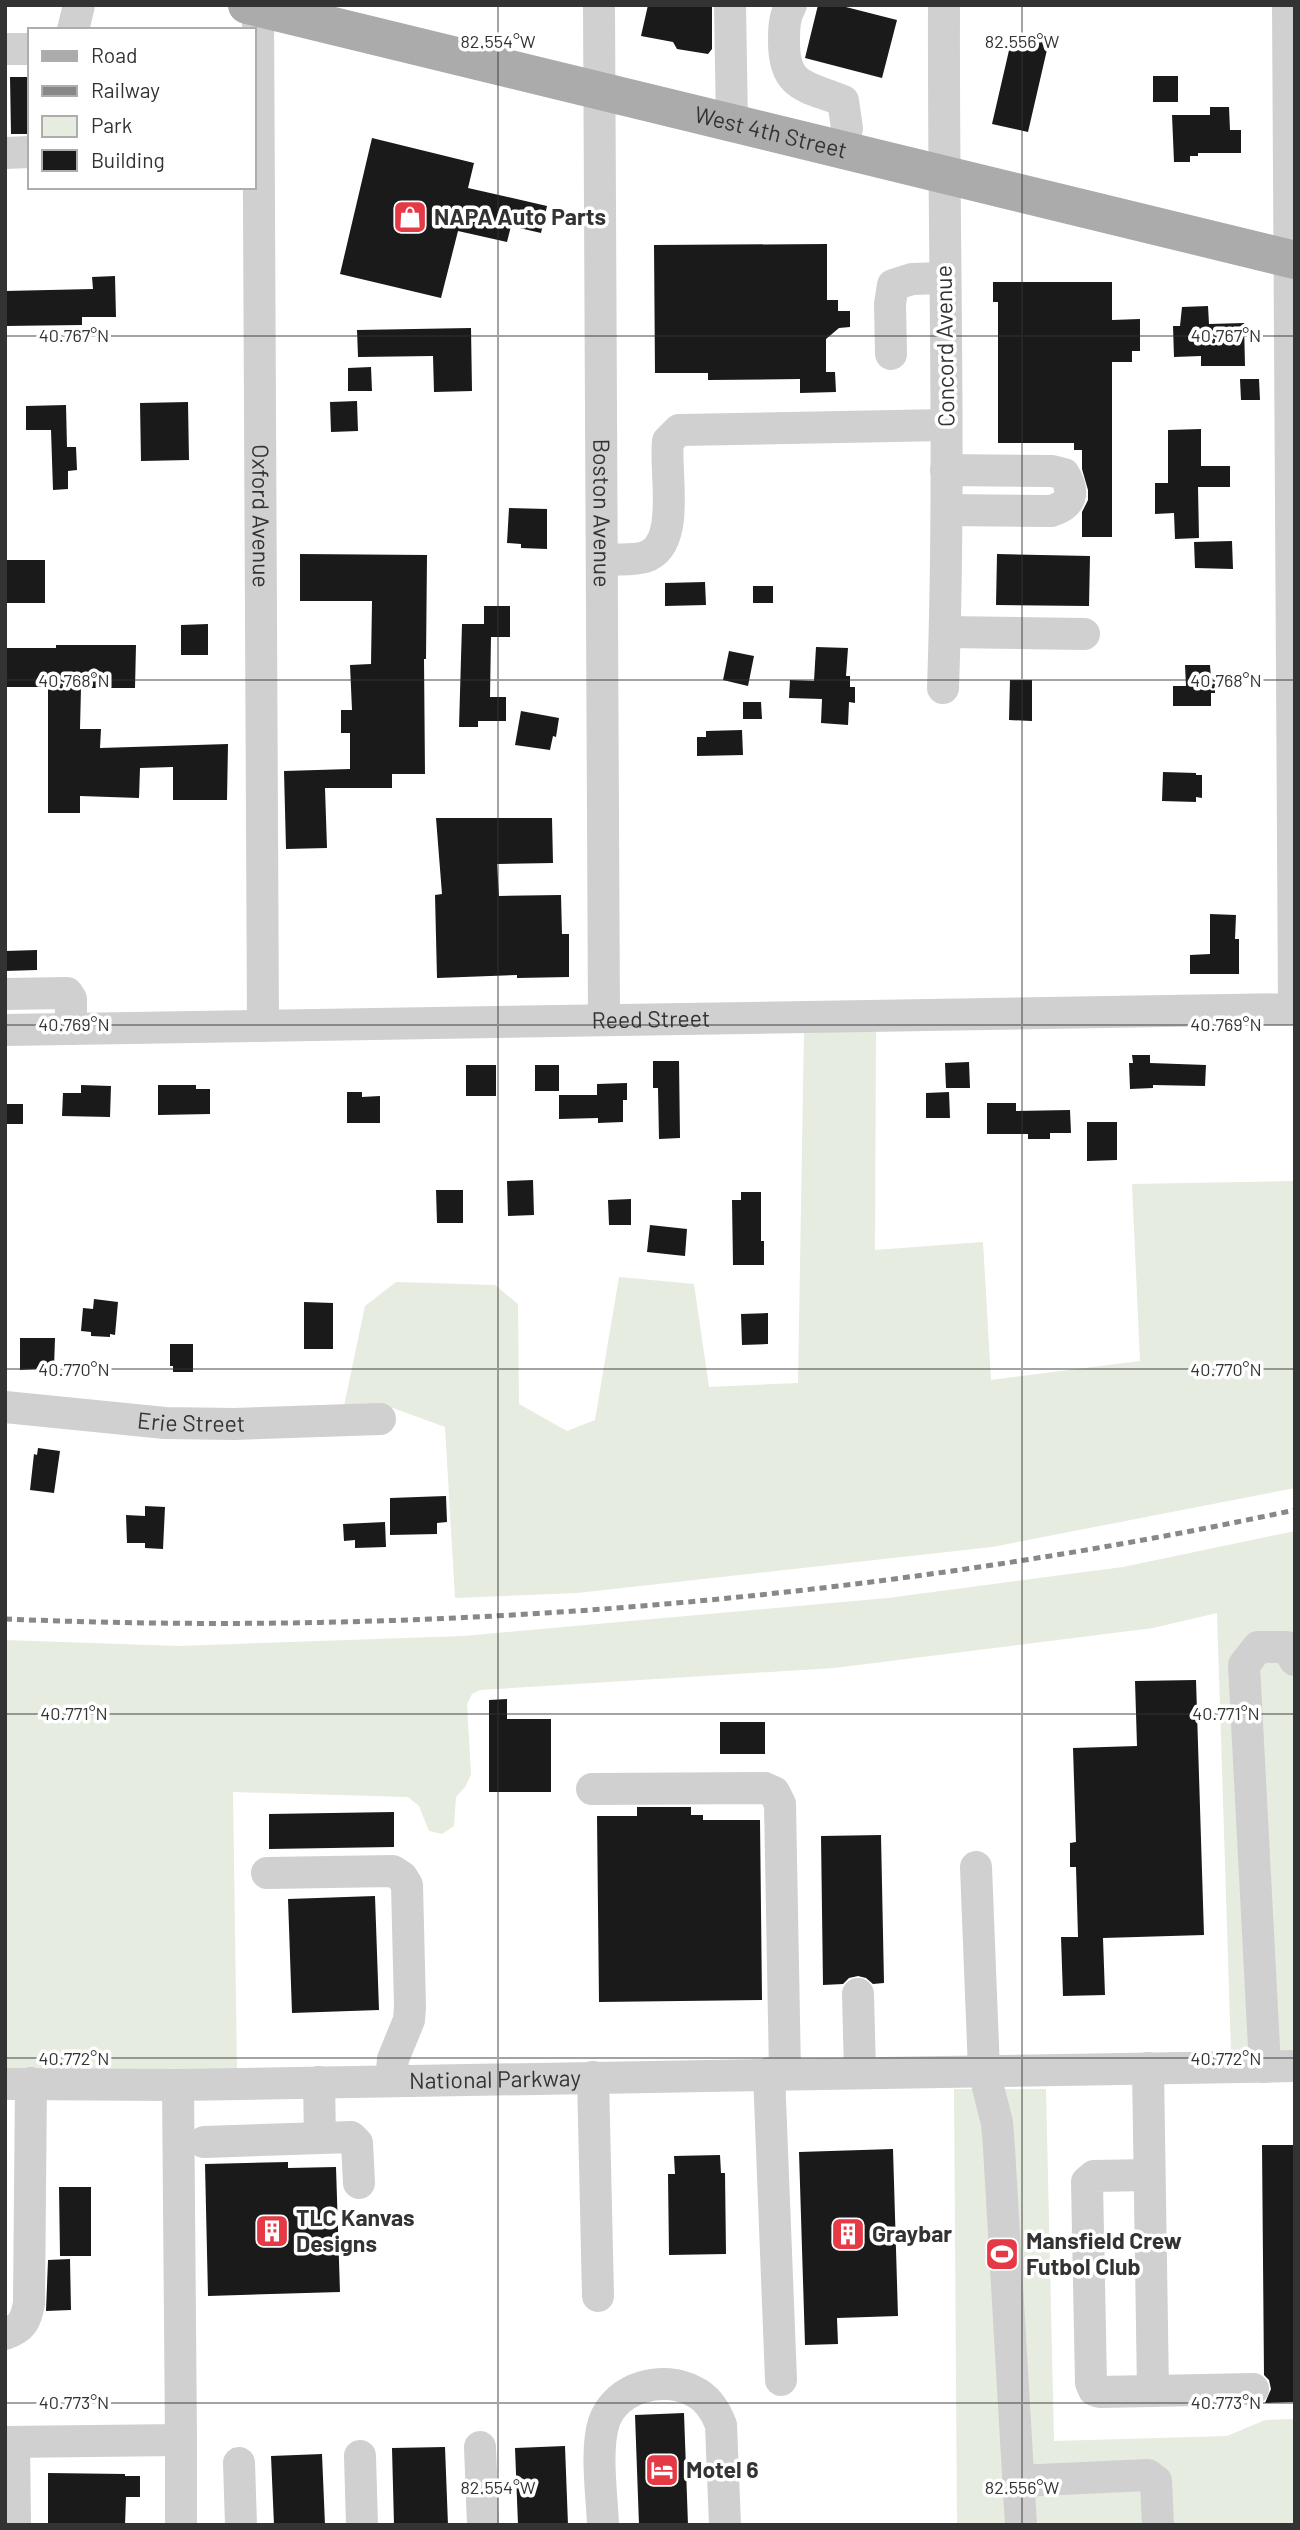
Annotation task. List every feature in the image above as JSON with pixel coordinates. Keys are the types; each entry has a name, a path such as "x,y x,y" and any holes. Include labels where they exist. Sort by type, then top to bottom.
{"main road":[{"name":"West 4th Street","path":"254,6 1292,259"}],"street":[{"path":"73,28 79,5"},
{"name":"Boston Avenue","path":"599,5 604,1020"},
{"path":"730,5 732,123"},
{"path":"791,5 784,21 786,69 796,81 821,94 843,101 847,128 843,150"},
{"name":"Concord Avenue","path":"943,688 947,510 944,5"},
{"path":"1288,5 1292,82 1294,1009"},
{"name":"Oxford Avenue","path":"254,6 254,28"},
{"path":"5,49 28,49"},
{"path":"5,153 28,152"},
{"name":"Oxford Avenue","path":"256,189 263,1026"},
{"path":"891,354 890,304 893,285 912,279 944,278"},
{"path":"601,559 645,557 656,552 664,542 668,524 668,441 679,430 946,425"},
{"path":"947,470 1052,471 1064,474 1070,491 1063,508 1051,511 947,510"},
{"path":"945,632 1084,634"},
{"path":"5,994 67,993 71,999 71,1029"},
{"name":"Reed Street","path":"5,1030 1294,1009"},
{"name":"Erie Street","path":"5,1407 165,1423 234,1424 380,1419"},
{"path":"1280,2067 1244,1665 1258,1647 1287,1647 1295,1660"},
{"path":"592,1789 765,1788 774,1792 780,1804 777,2073 782,2380"},
{"path":"976,1867 984,2071 997,2123 1021,2525"},
{"path":"267,1874 393,1871 402,1877 407,1885 409,2020 393,2059 391,2081"},
{"path":"858,1994 860,2072"},
{"name":"National Parkway","path":"18,2084 178,2085 777,2073 1280,2067"},
{"path":"1148,2068 1153,2391"},
{"path":"593,2077 598,2296"},
{"path":"319,2082 320,2138"},
{"path":"5,2334 21,2328 27,2318 29,2303 18,2084"},
{"path":"178,2085 181,2525"},
{"path":"204,2142 355,2139 359,2183"},
{"path":"1149,2175 1094,2176 1087,2182 1090,2357 1091,2383 1094,2390 1253,2389"},
{"path":"603,2525 600,2438 605,2420 615,2404 628,2393 647,2385 664,2384 682,2386 697,2392 716,2412 721,2425 725,2525"},
{"path":"15,2525 10,2442 181,2440"},
{"path":"480,2447 483,2525"},
{"path":"360,2456 362,2525"},
{"path":"239,2463 241,2525"},
{"path":"1018,2480 1149,2475 1156,2480 1157,2525"}],"green space":[{"path":"876,1030 875,1250 983,1242 991,1380 1140,1361 1132,1184 1295,1181 1295,1488 992,1547 577,1593 455,1598 445,1427 393,1408 344,1406 365,1306 396,1282 495,1285 518,1304 519,1404 567,1431 595,1420 619,1277 694,1284 709,1387 798,1383 804,1031"},
{"path":"1295,1531 1295,2051 1231,2052 1217,1613 1153,1628 834,1668 480,1690 472,1694 467,1704 471,1775 456,1797 454,1826 442,1834 429,1831 419,1806 408,1797 233,1792 237,2069 5,2069 5,1640 178,1646 463,1636 888,1598 1123,1567"},
{"name":"Mansfield Crew Futbol Club","path":"954,2089 1046,2089 1054,2441 1227,2436 1265,2420 1295,2419 1295,2525 957,2525"}],"building":[{"path":"648,5 712,5 712,49 708,54 677,49 673,42 641,36"},
{"path":"818,5 838,5 897,20 882,78 805,58"},
{"path":"1013,33 1049,41 1028,132 992,124"},
{"path":"1153,76 1178,76 1178,102 1153,102"},
{"path":"10,77 28,77 28,134 11,134"},
{"path":"1210,107 1229,107 1230,130 1241,130 1241,153 1198,153 1198,156 1190,156 1190,162 1174,162 1172,115 1210,115"},
{"path":"372,138 474,163 468,188 547,206 541,233 511,226 507,242 458,231 441,298 340,274"},
{"path":"827,244 827,300 838,300 838,311 850,311 850,327 839,328 826,339 826,372 835,372 836,392 800,393 800,379 708,380 708,373 655,373 654,245"},
{"path":"115,276 116,317 82,317 82,325 5,326 5,291 93,289 92,277"},
{"path":"993,282 1112,282 1112,320 1140,319 1140,351 1132,351 1132,362 1112,362 1112,537 1082,537 1082,512 1088,500 1088,490 1082,469 1082,450 1074,450 1074,443 998,443 998,302 993,302"},
{"path":"1208,306 1209,324 1244,323 1245,366 1201,366 1201,356 1174,357 1173,326 1180,326 1182,307"},
{"path":"471,328 472,391 434,392 433,356 358,357 357,330"},
{"path":"371,367 372,391 348,391 348,368"},
{"path":"1240,379 1259,379 1260,400 1241,400"},
{"path":"357,401 358,431 331,432 330,402"},
{"path":"188,402 189,460 141,461 140,403"},
{"path":"66,405 67,447 76,447 77,470 68,471 68,489 53,490 51,430 26,430 26,406"},
{"path":"1201,429 1201,466 1230,466 1230,487 1198,487 1199,538 1175,539 1174,513 1155,514 1155,483 1168,483 1168,430"},
{"path":"509,508 547,509 547,549 521,548 521,544 507,543"},
{"path":"1232,541 1233,569 1195,568 1194,542"},
{"path":"300,554 427,555 425,774 392,774 392,788 325,788 327,848 286,849 284,771 350,769 350,733 341,733 341,710 352,710 350,665 371,664 372,601 300,601"},
{"path":"997,554 1090,556 1089,606 996,605"},
{"path":"5,560 45,560 45,603 5,603"},
{"path":"705,582 706,605 665,606 665,583"},
{"path":"753,586 773,586 773,603 753,603"},
{"path":"484,606 510,606 510,637 491,637 490,697 506,697 506,721 478,721 478,727 459,727 462,624 484,624"},
{"path":"208,624 208,655 181,655 181,625"},
{"path":"56,645 136,645 135,688 81,688 80,729 101,729 100,748 228,744 227,800 173,800 173,767 140,768 139,798 80,796 80,813 48,813 48,687 5,687 5,648 56,648"},
{"path":"816,647 848,648 846,676 850,676 850,687 855,687 855,703 849,702 848,725 821,723 822,699 789,698 790,680 814,681"},
{"path":"729,651 754,656 748,686 723,680"},
{"path":"1185,665 1210,665 1211,678 1215,678 1215,693 1211,693 1211,706 1173,706 1173,686 1186,686"},
{"path":"1010,680 1032,680 1032,721 1009,720"},
{"path":"743,702 761,702 762,719 743,719"},
{"path":"521,711 559,718 556,737 553,736 550,750 515,745"},
{"path":"742,730 743,755 697,756 697,737 706,737 706,731"},
{"path":"1163,772 1202,775 1202,798 1196,797 1196,802 1162,801"},
{"path":"436,818 552,818 553,863 497,864 499,896 561,895 562,934 569,934 569,977 517,978 517,975 437,978 435,895 442,894"},
{"path":"1210,914 1236,915 1235,939 1239,939 1239,974 1190,974 1190,955 1210,954"},
{"path":"37,950 37,970 5,971 5,951"},
{"path":"1132,1055 1150,1055 1150,1063 1206,1065 1205,1086 1153,1085 1153,1088 1130,1089 1129,1063 1133,1063"},
{"path":"653,1061 679,1061 680,1138 659,1139 658,1088 653,1088"},
{"path":"969,1062 970,1088 946,1088 945,1063"},
{"path":"466,1065 496,1065 496,1096 466,1096"},
{"path":"535,1065 559,1065 559,1091 535,1091"},
{"path":"627,1083 627,1100 623,1100 623,1122 598,1123 598,1118 559,1119 559,1095 597,1095 597,1084"},
{"path":"81,1085 111,1086 110,1117 62,1116 63,1093 81,1093"},
{"path":"158,1085 196,1085 196,1089 210,1089 210,1114 158,1115"},
{"path":"347,1092 362,1092 362,1097 380,1096 380,1123 347,1123"},
{"path":"949,1092 950,1118 926,1118 926,1093"},
{"path":"987,1103 1016,1103 1016,1111 1070,1110 1071,1133 1050,1133 1050,1139 1028,1139 1028,1134 987,1134"},
{"path":"5,1104 23,1104 23,1124 5,1124"},
{"path":"1087,1122 1117,1122 1117,1160 1087,1161"},
{"path":"533,1180 534,1215 508,1216 507,1181"},
{"path":"436,1190 463,1190 463,1223 437,1223"},
{"path":"741,1192 761,1192 764,1265 733,1265 732,1200 741,1200"},
{"path":"631,1199 631,1225 609,1225 608,1200"},
{"path":"650,1225 687,1229 685,1256 647,1252"},
{"path":"94,1299 118,1302 115,1335 91,1336 91,1332 81,1331 83,1308 93,1309"},
{"path":"304,1302 333,1303 333,1349 304,1349"},
{"path":"768,1313 768,1344 742,1345 741,1314"},
{"path":"20,1338 55,1338 54,1368 20,1370"},
{"path":"170,1344 193,1344 193,1372 173,1372 173,1366 170,1366"},
{"path":"38,1448 60,1451 54,1493 30,1490 34,1454 37,1455"},
{"path":"446,1496 447,1522 437,1523 437,1534 390,1535 390,1498"},
{"path":"145,1506 165,1507 163,1549 145,1548 145,1543 127,1543 126,1515 145,1516"},
{"path":"385,1522 386,1547 355,1548 355,1540 344,1541 343,1524"},
{"path":"1196,1680 1204,1935 1103,1938 1105,1995 1063,1996 1061,1937 1078,1937 1076,1867 1070,1867 1070,1843 1076,1842 1073,1748 1137,1746 1135,1681"},
{"path":"507,1699 507,1719 551,1719 551,1792 489,1792 489,1700"},
{"path":"720,1722 765,1722 765,1754 720,1754"},
{"path":"637,1807 691,1807 691,1815 703,1815 703,1820 760,1820 762,2000 599,2002 597,1816 637,1816"},
{"path":"394,1812 394,1847 269,1849 269,1814"},
{"path":"881,1835 884,1983 873,1984 858,1976 849,1978 843,1984 823,1985 821,1836"},
{"path":"375,1896 379,2010 292,2013 288,1899"},
{"path":"1262,2145 1295,2145 1295,2402 1265,2403 1271,2389 1269,2380 1264,2375"},
{"name":"Graybar","path":"893,2149 898,2316 837,2318 838,2344 805,2345 799,2152"},
{"path":"720,2155 721,2173 725,2173 726,2254 669,2255 668,2174 675,2174 674,2156"},
{"name":"TLC Kanvas Designs","path":"288,2162 288,2168 336,2167 340,2292 208,2296 205,2164"},
{"path":"59,2187 91,2187 91,2256 60,2256"},
{"path":"70,2259 71,2310 46,2311 48,2260"},
{"name":"Motel 6","path":"684,2413 688,2525 639,2525 635,2415"},
{"path":"565,2446 568,2525 518,2525 515,2448"},
{"path":"445,2447 448,2525 394,2525 392,2448"},
{"path":"322,2454 325,2525 274,2525 271,2456"},
{"path":"48,2473 140,2476 140,2497 126,2497 125,2525 48,2525"}],"railway":[{"path":"5,1619 167,1623 329,1622 491,1616 653,1605 815,1589 976,1568 1295,1510"}],"place":[{"name":"NAPA Auto Parts","path":"410,217"},
{"name":"TLC Kanvas Designs","path":"272,2231"},
{"name":"Graybar","path":"848,2234"},
{"name":"Mansfield Crew Futbol Club","path":"1002,2254"},
{"name":"Motel 6","path":"662,2470"}]}
